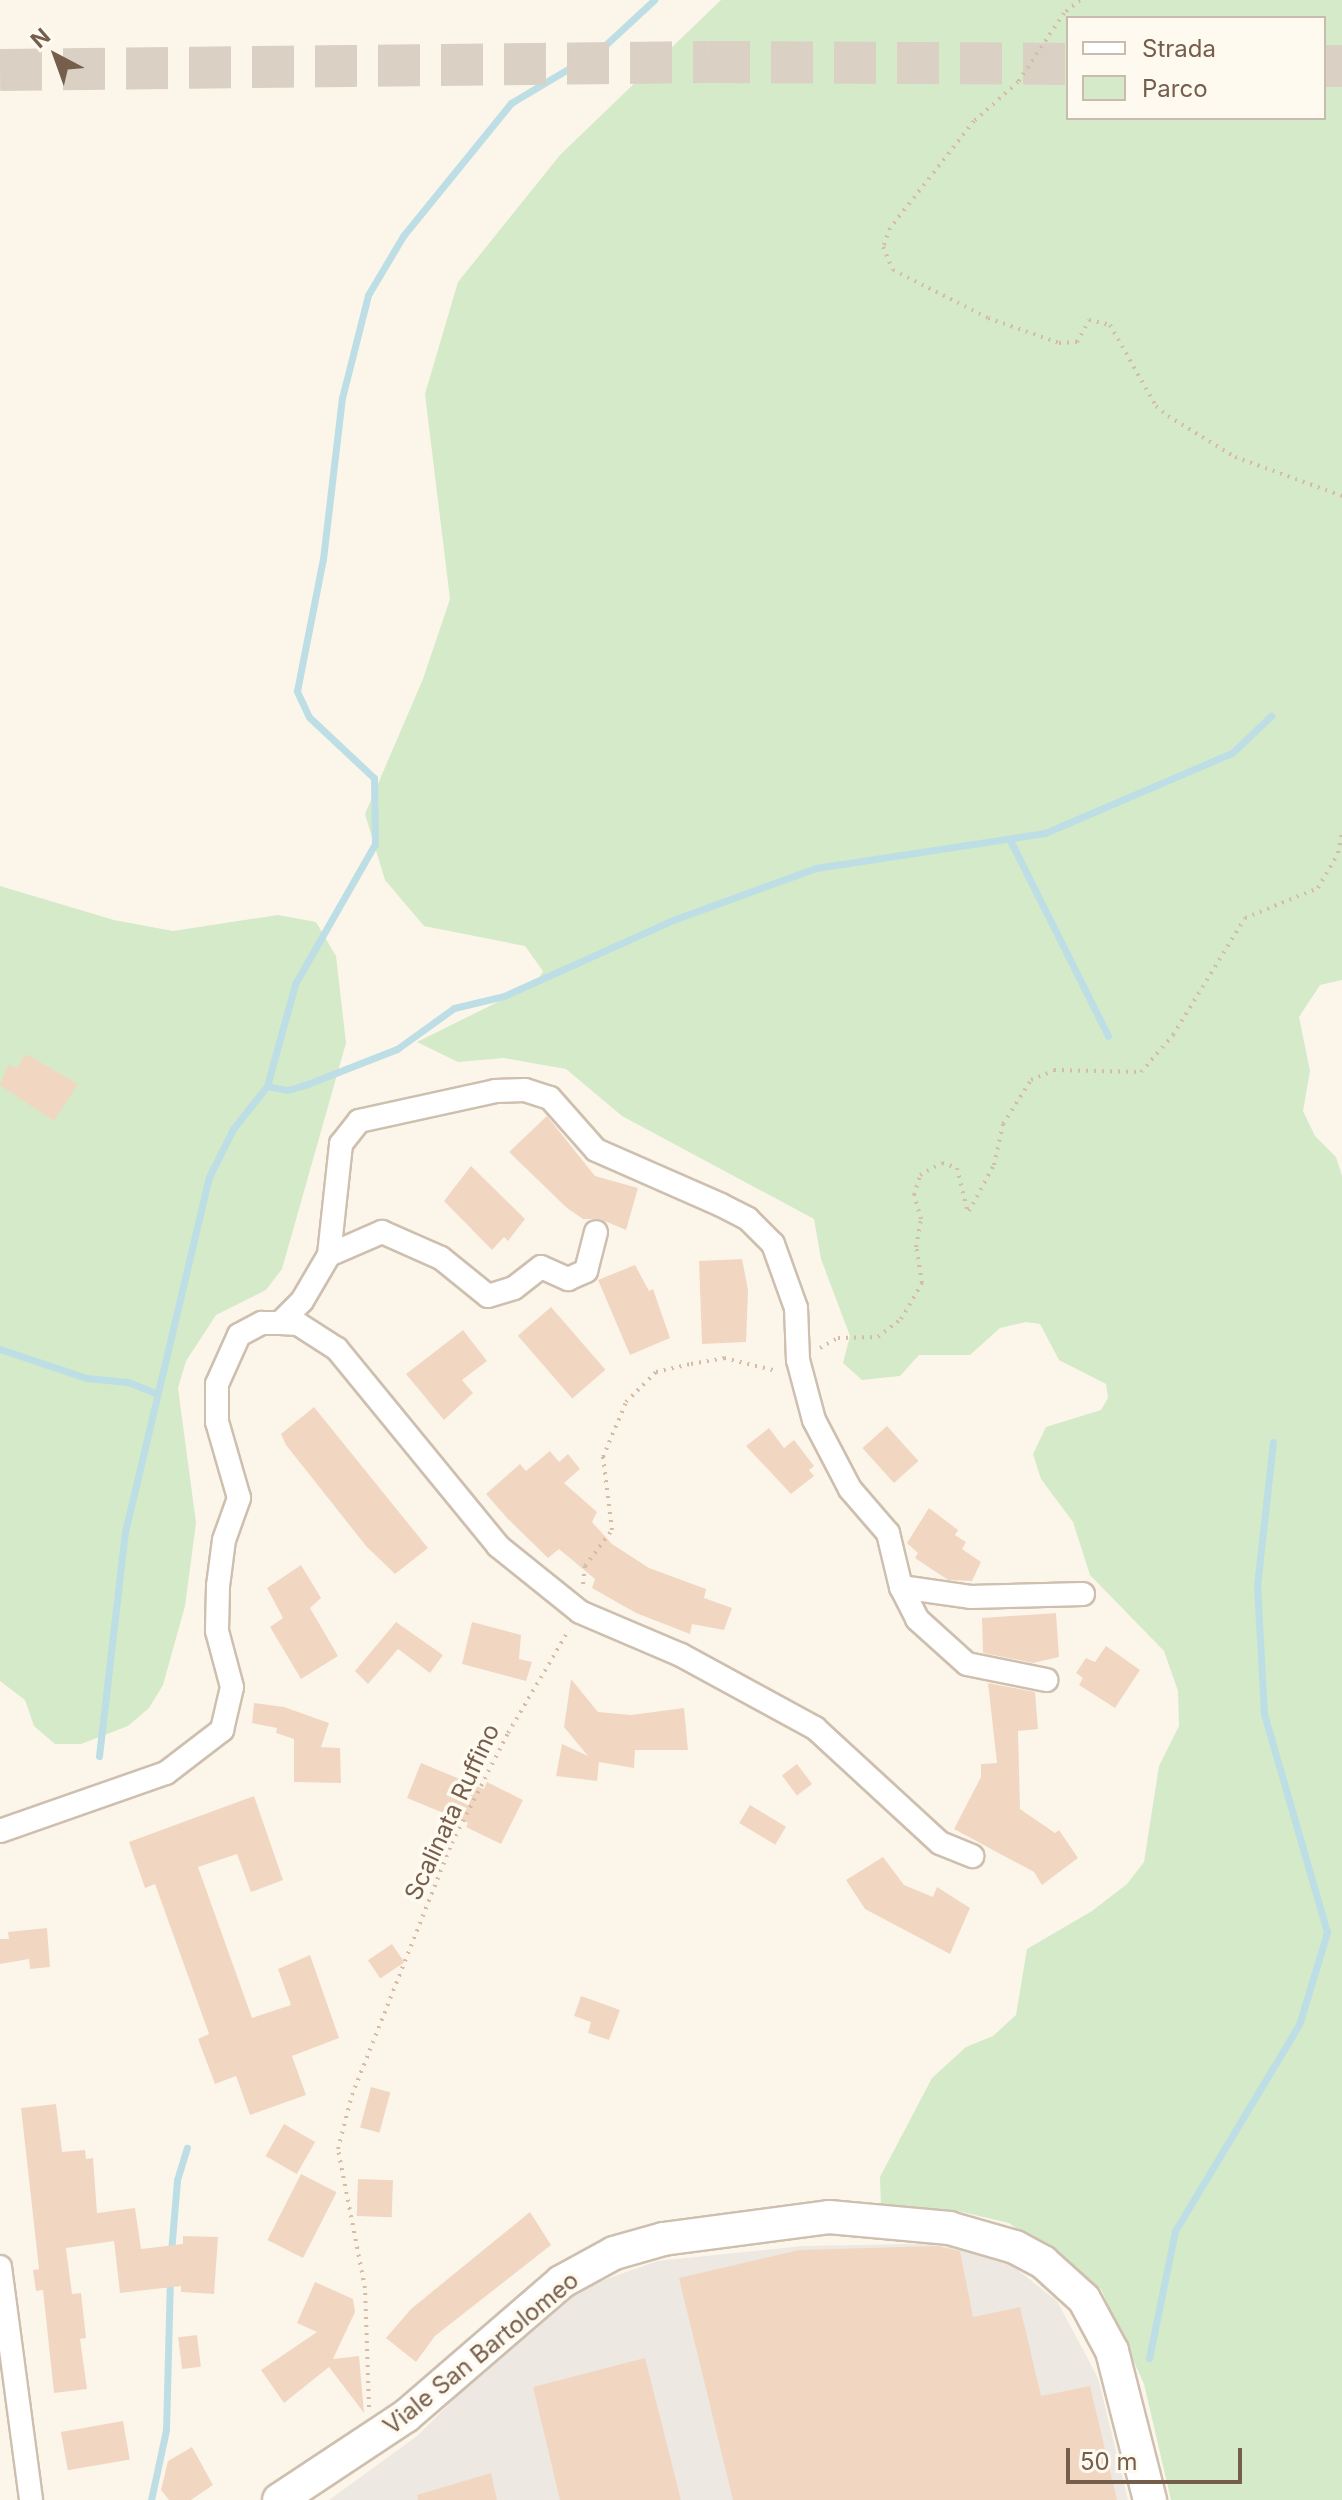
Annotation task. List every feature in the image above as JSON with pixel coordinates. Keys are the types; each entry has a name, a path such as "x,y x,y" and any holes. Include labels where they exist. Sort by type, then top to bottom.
{"main road":[{"name":"Viale San Bartolomeo","path":"279,2500 370,2442 561,2282 614,2253 663,2239 829,2217 949,2228 1015,2247 1043,2262 1084,2299 1112,2351 1150,2500"}],"street":[{"path":"280,1323 302,1301 329,1255 341,1144 359,1121 495,1091 525,1090 550,1098 596,1150 748,1219 773,1244 796,1308 798,1360 827,1449 850,1489 888,1533 901,1587 917,1619 967,1664 1046,1680"},
{"path":"329,1255 382,1232 441,1258 488,1296 514,1288 541,1267 568,1279 586,1271 596,1232"},
{"path":"0,1831 166,1773 188,1761 222,1730 232,1687 217,1631 218,1586 224,1540 239,1498 217,1422 217,1384 239,1335 262,1323 280,1323 298,1324 337,1349 498,1546 580,1612 681,1655 815,1728 940,1843 972,1856"},
{"path":"901,1587 970,1597 1083,1594"},
{"path":"0,2267 31,2500"}],"path":[{"path":"1080,0 1064,13 1018,82 966,131 890,228 883,247 893,270 988,318 1059,343 1077,342 1089,320 1110,325 1156,406 1168,416 1235,457 1342,496"},
{"name":"Scalinata Ruffino","path":"370,2442 365,2288 338,2149 345,2122 452,1843 508,1733 580,1612 585,1566 612,1530 603,1457 626,1402 656,1372 724,1358 777,1371 838,1338 878,1337 901,1319 922,1283 916,1247 921,1219 914,1195 920,1175 942,1163 957,1168 968,1213 994,1165 1003,1124 1031,1080 1054,1070 1141,1072 1173,1035 1245,918 1318,888 1338,853 1342,833"}],"shaded area":[{"path":"959,2243 1014,2267 1057,2301 1098,2378 1128,2500 329,2500 417,2436 512,2342 579,2289 657,2261 803,2246"}],"green space":[{"path":"721,0 1342,0 1342,980 1320,985 1299,1017 1310,1071 1303,1111 1315,1136 1336,1157 1342,1176 1342,2500 1171,2500 1144,2384 1101,2289 1009,2223 958,2211 881,2207 880,2177 932,2078 966,2047 993,2036 1016,2015 1027,1949 1092,1911 1127,1884 1144,1862 1159,1766 1179,1726 1178,1691 1164,1651 1090,1575 1073,1522 1041,1479 1033,1454 1046,1427 1101,1410 1108,1398 1106,1384 1059,1360 1040,1324 1026,1322 1000,1328 970,1355 919,1355 900,1376 862,1380 843,1363 850,1336 821,1259 814,1219 622,1116 566,1069 504,1058 458,1062 417,1042 536,983 543,971 525,946 424,926 385,880 365,814 423,679 450,599 425,394 458,282 560,155"},
{"path":"0,886 114,920 173,931 278,915 316,922 336,956 346,1043 282,1269 266,1290 216,1315 186,1361 178,1388 196,1523 185,1606 163,1685 149,1708 128,1726 81,1744 55,1744 34,1726 25,1700 0,1681"}],"building":[{"path":"26,1054 78,1084 54,1121 0,1085 8,1065 17,1068"},
{"path":"547,1116 595,1176 638,1188 626,1230 600,1219 583,1219 567,1208 509,1152"},
{"path":"471,1166 525,1219 508,1241 504,1237 492,1250 444,1201"},
{"path":"742,1259 748,1290 746,1342 702,1344 699,1261"},
{"path":"635,1265 649,1291 653,1289 670,1338 630,1355 598,1280"},
{"path":"551,1307 605,1370 572,1399 518,1336"},
{"path":"463,1330 487,1361 462,1380 473,1393 444,1420 406,1374"},
{"path":"314,1407 428,1548 395,1574 366,1546 286,1445 281,1434"},
{"path":"887,1426 918,1461 894,1483 862,1448"},
{"path":"769,1428 784,1448 794,1440 814,1466 809,1470 814,1476 791,1494 746,1446"},
{"path":"550,1451 559,1462 568,1454 580,1469 564,1483 597,1512 592,1522 612,1544 649,1568 706,1589 704,1598 732,1608 724,1630 692,1624 690,1634 636,1613 592,1588 595,1579 559,1549 548,1558 507,1518 486,1494 520,1464 526,1471"},
{"path":"929,1508 958,1530 955,1535 966,1542 962,1549 981,1562 972,1581 948,1580 915,1558 918,1553 907,1543"},
{"path":"301,1565 321,1598 310,1608 338,1656 301,1679 270,1627 283,1618 267,1588"},
{"path":"1056,1613 1059,1657 1033,1663 983,1653 982,1618"},
{"path":"396,1622 443,1655 430,1673 398,1649 368,1684 355,1671"},
{"path":"472,1622 521,1635 519,1659 532,1662 526,1681 462,1664"},
{"path":"1106,1646 1140,1670 1115,1708 1079,1685 1083,1678 1076,1673 1086,1658 1095,1662"},
{"path":"571,1679 598,1712 631,1715 684,1708 688,1750 635,1750 634,1768 599,1762 597,1781 556,1776 562,1744 588,1756 564,1727"},
{"path":"988,1683 1035,1692 1038,1729 1018,1731 1020,1809 1055,1833 1059,1830 1078,1858 1042,1885 1034,1872 954,1829 981,1777 981,1764 997,1763"},
{"path":"254,1703 284,1707 329,1723 321,1747 340,1748 341,1783 294,1782 294,1739 276,1733 277,1728 252,1723"},
{"path":"421,1763 484,1789 487,1782 523,1800 501,1844 466,1827 468,1823 407,1798"},
{"path":"797,1764 812,1784 797,1795 782,1775"},
{"path":"254,1796 283,1880 251,1892 237,1854 198,1867 252,2018 291,2005 278,1969 310,1955 339,2038 292,2056 306,2095 250,2115 236,2076 215,2084 198,2039 209,2034 155,1884 145,1888 129,1842"},
{"path":"750,1805 786,1827 775,1845 739,1823"},
{"path":"883,1857 904,1885 933,1897 937,1887 970,1908 950,1954 865,1909 846,1880"},
{"path":"47,1928 50,1967 30,1969 29,1959 0,1964 0,1939 9,1939 8,1932"},
{"path":"392,1944 404,1962 380,1978 368,1960"},
{"path":"581,1996 620,2010 609,2040 588,2033 591,2022 574,2016"},
{"path":"371,2087 390,2092 379,2133 360,2128"},
{"path":"56,2104 62,2152 85,2150 86,2159 93,2158 97,2213 135,2208 141,2249 183,2244 183,2236 218,2237 214,2294 181,2292 181,2286 120,2293 114,2241 66,2248 72,2294 81,2293 86,2338 80,2339 87,2389 54,2393 43,2290 36,2291 33,2270 39,2269 21,2108"},
{"path":"284,2124 315,2142 297,2174 266,2156"},
{"path":"301,2174 337,2192 303,2258 267,2240"},
{"path":"358,2179 393,2180 392,2217 357,2216"},
{"path":"530,2212 551,2245 435,2336 416,2362 386,2338 411,2309"},
{"path":"937,2246 960,2251 973,2317 1020,2307 1041,2396 1090,2386 1117,2500 733,2500 679,2278 799,2250"},
{"path":"315,2282 353,2299 355,2312 333,2359 359,2356 364,2413 329,2367 284,2403 261,2370 317,2332 297,2323"},
{"path":"197,2335 201,2367 182,2369 178,2337"},
{"path":"645,2358 681,2500 560,2500 533,2387"},
{"path":"123,2421 130,2459 68,2470 61,2432"},
{"path":"192,2447 213,2485 191,2500 169,2500 161,2490 168,2461"},
{"path":"491,2473 497,2500 418,2500 417,2495"}],"waterway":[{"path":"99,1756 125,1532 209,1177 233,1129 267,1086 295,984 375,844 374,778 309,717 297,691 323,559 342,398 368,295 403,236 511,103 600,50 654,0"},
{"path":"267,1086 287,1090 305,1085 397,1049 454,1008 504,996 673,920 816,868 1045,833 1232,753 1271,716"},
{"path":"1010,840 1108,1036"},
{"path":"0,1349 86,1378 128,1382 157,1394"},
{"path":"1149,2358 1175,2231 1299,2025 1327,1932 1264,1714 1257,1586 1273,1442"},
{"path":"171,2252 177,2180 187,2148"},
{"path":"151,2500 166,2430 170,2281"}],"tunnel":[{"path":"0,70 708,62 1066,64"},
{"path":"1326,66 1342,66"}]}
